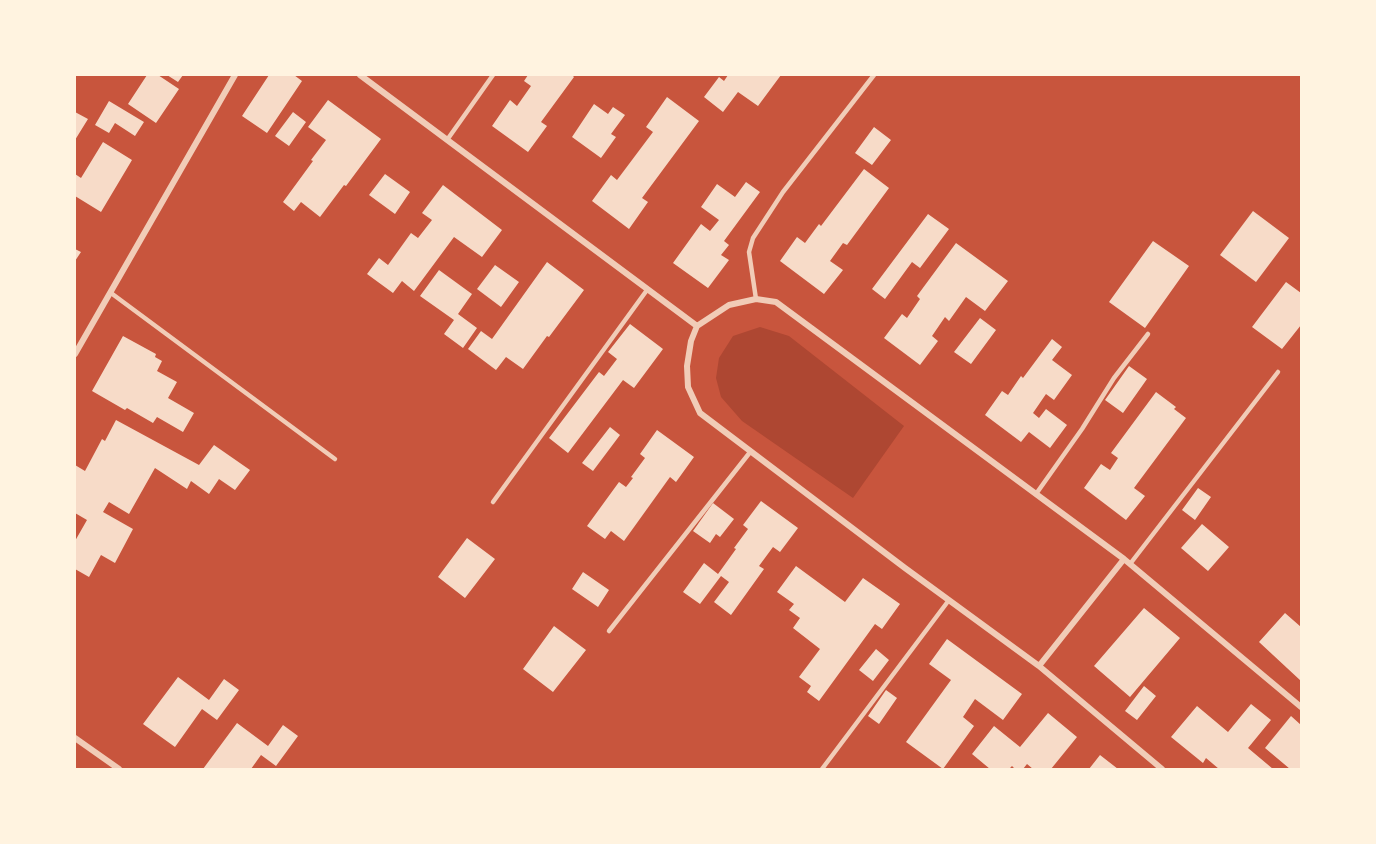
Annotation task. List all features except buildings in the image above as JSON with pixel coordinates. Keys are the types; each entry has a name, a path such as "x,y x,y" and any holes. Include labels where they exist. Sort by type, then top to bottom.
{"street":[{"path":"75,354 235,75"},
{"path":"360,75 697,326"},
{"path":"1162,769 1039,666 700,412 688,387 687,366 690,341 697,326 729,305 756,299 776,302 1124,559 1301,707"},
{"path":"1039,666 1124,559"},
{"path":"75,738 118,769"}],"lane":[{"path":"447,140 493,75"},
{"path":"756,299 749,252 753,238 783,192 874,75"},
{"path":"493,502 647,290"},
{"path":"111,293 336,459"},
{"path":"1036,494 1082,429 1114,378 1148,334"},
{"path":"1130,564 1278,372"},
{"path":"609,631 751,452"},
{"path":"822,769 949,600"}],"shaded area":[{"path":"760,327 789,336 904,426 853,498 742,421 721,397 716,378 719,358 733,336"}]}
